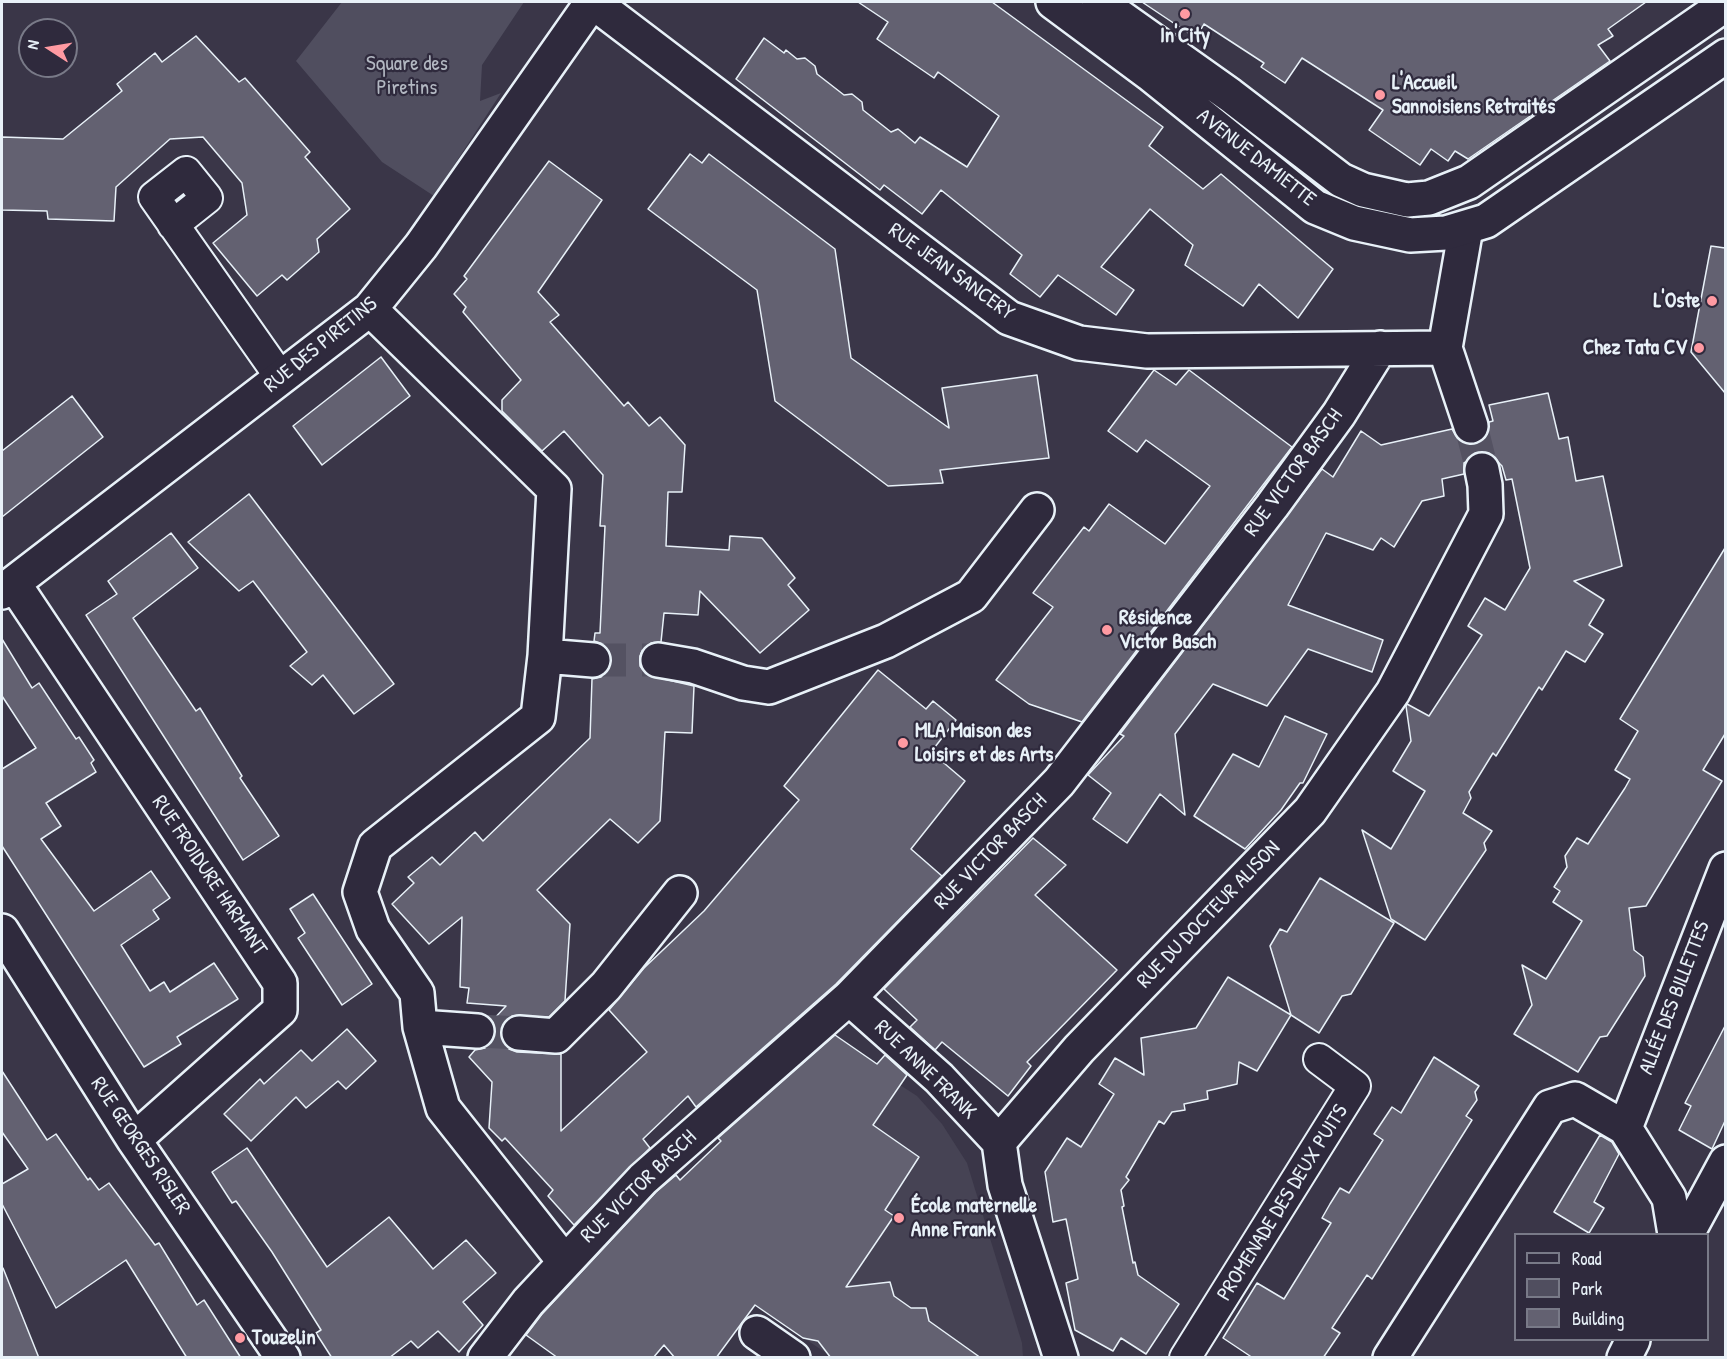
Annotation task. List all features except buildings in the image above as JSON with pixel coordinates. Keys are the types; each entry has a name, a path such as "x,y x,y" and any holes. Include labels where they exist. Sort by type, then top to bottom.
{"street":[{"name":"RUE DES PIRETINS","path":"8,588 370,309 421,246 592,2"},
{"name":"RUE JEAN SANCERY","path":"592,2 1009,318 1079,342 1147,351 1380,348"},
{"name":"AVENUE DAMIETTE","path":"1053,2 1150,74 1315,207 1354,223 1390,232 1428,235 1466,228 1486,221 1725,56"},
{"name":"AVENUE DAMIETTE","path":"1099,2 1230,95 1341,180 1379,195 1407,200 1429,198 1470,182 1725,4"},
{"path":"173,225 281,378"},
{"path":"1466,228 1445,348 1471,426"},
{"path":"370,309 554,489 555,511 545,656 538,717 375,846 360,892 374,929 417,993 420,1027 443,1108 564,1261"},
{"path":"1380,348 1445,348"},
{"name":"RUE VICTOR BASCH","path":"485,1358 528,1302 564,1261 643,1179 849,998 1059,782 1272,506 1339,414 1380,348"},
{"name":"RUE DU DOCTEUR ALISON","path":"999,1142 1079,1049 1310,811 1393,692 1485,514 1485,485 1482,470"},
{"path":"658,660 693,666 742,683 769,687 865,650 971,596 1037,510"},
{"name":"RUE FROIDURE HARMANT","path":"8,588 280,983 280,1010 134,1140"},
{"path":"545,656 593,660"},
{"name":"ALLÉE DES BILLETTES","path":"1625,1128 1725,869"},
{"path":"519,1033 556,1036 606,987 680,893"},
{"name":"RUE GEORGES RISLER","path":"2,931 134,1140 283,1358"},
{"name":"RUE ANNE FRANK","path":"849,998 939,1078 999,1142"},
{"path":"420,1027 477,1031"},
{"name":"PROMENADE DES DEUX PUITS","path":"1185,1358 1355,1086 1319,1059"},
{"path":"1390,1358 1550,1107 1575,1099 1625,1128 1669,1198 1675,1233"},
{"path":"999,1142 1005,1185 1061,1358"},
{"path":"1688,1233 1725,1162"},
{"path":"757,1333 793,1358"},
{"path":"1624,1358 1632,1341"}],"shaded area":[{"name":"École maternelle Anne Frank","path":"900,1085 917,1096 942,1124 967,1163 1022,1343 1023,1357 832,1357 755,1305"}],"green space":[{"name":"Square des Piretins","path":"342,2 524,2 482,65 480,101 501,93 434,196 382,162 296,61"}],"tunnel":[{"path":"1471,426 1482,470"},
{"path":"593,660 658,660"},
{"path":"477,1031 519,1033"}],"place":[{"name":"In'City","path":"1185,14"},
{"name":"L'Accueil Sannoisiens Retraités","path":"1380,95"},
{"name":"L'Oste","path":"1712,301"},
{"name":"Chez Tata CV","path":"1699,348"},
{"name":"Résidence Victor Basch","path":"1107,630"},
{"name":"MLA Maison des Loisirs et des Arts","path":"903,743"},
{"name":"École maternelle Anne Frank","path":"899,1218"},
{"name":"Touzelin","path":"240,1338"}]}
